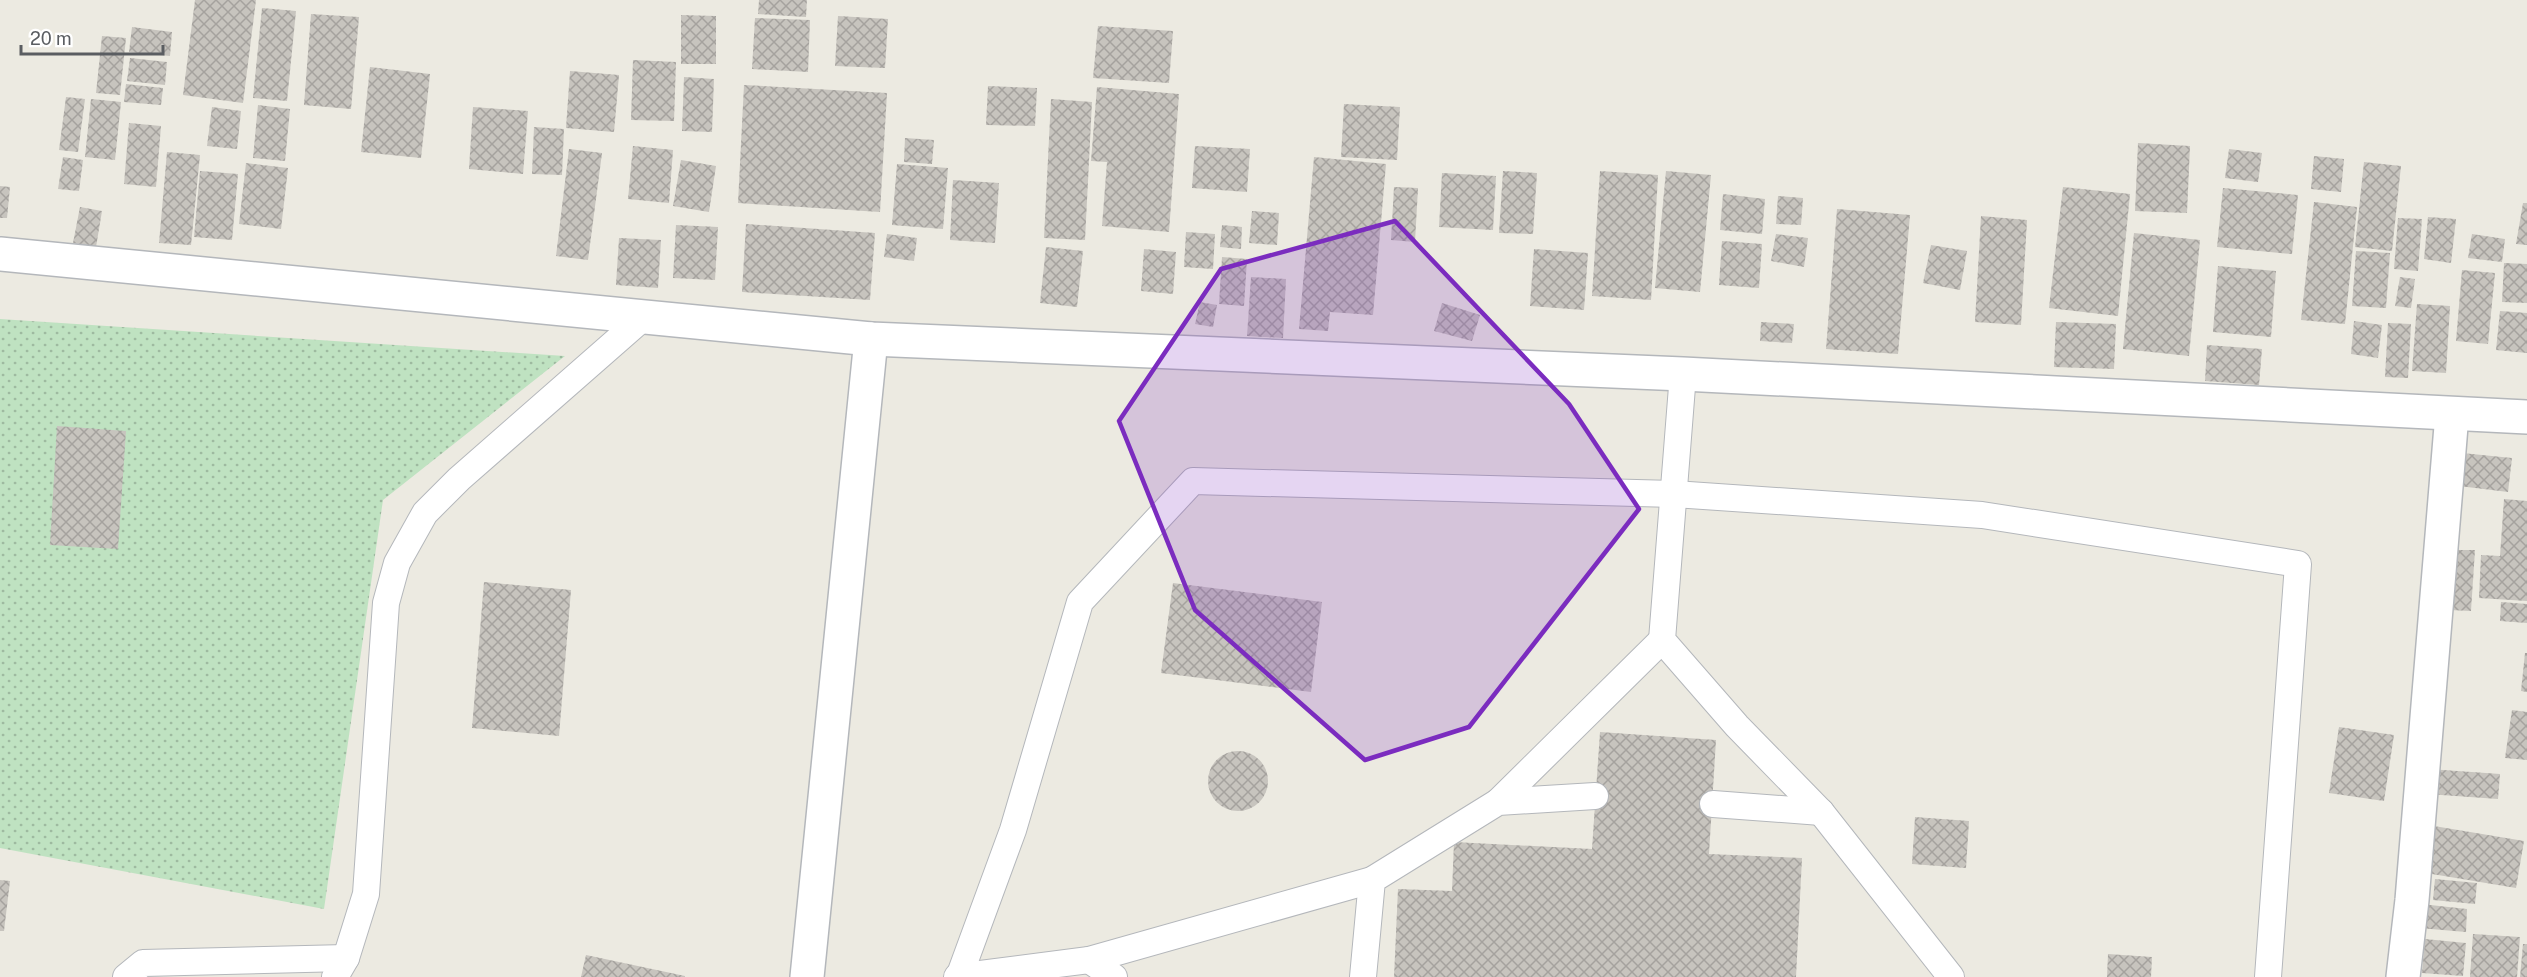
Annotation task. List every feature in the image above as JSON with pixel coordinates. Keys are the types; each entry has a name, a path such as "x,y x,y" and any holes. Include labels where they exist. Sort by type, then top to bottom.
{"street":[{"path":"0,254 871,339 1683,374 2527,417"},
{"path":"807,977 871,339"},
{"path":"2403,977 2413,889 2452,414"}],"lane":[{"path":"126,977 142,963 341,967 366,894 386,603 398,562 425,513 459,479 645,316"},
{"path":"1683,374 1674,494 1662,640 1498,802 1372,880 1089,960 958,977 1013,830 1080,602 1193,482 1674,494 1982,515 2298,564 2268,977"},
{"path":"1662,640 1737,726 1821,812 1952,977"},
{"path":"1498,802 1595,796"},
{"path":"1713,804 1821,812"},
{"path":"1363,977 1372,880"},
{"path":"1089,960 1114,977"}],"highlighted area":[{"path":"1395,221 1569,404 1639,509 1469,727 1365,760 1195,610 1119,421 1221,269"}],"green space":[{"path":"0,319 565,356 383,500 324,909 0,848"}],"building":[{"path":"195,0 256,0 243,103 183,95"},
{"path":"759,0 807,0 806,17 758,14"},
{"path":"262,8 296,11 287,101 253,98"},
{"path":"311,14 359,17 351,109 304,105"},
{"path":"681,15 716,16 716,64 681,64"},
{"path":"838,16 888,19 885,68 835,66"},
{"path":"755,18 810,20 808,72 752,69"},
{"path":"1098,26 1173,31 1169,83 1093,78"},
{"path":"132,27 172,32 170,56 129,52"},
{"path":"102,36 126,38 120,95 96,93"},
{"path":"130,58 167,62 165,85 127,81"},
{"path":"633,60 676,62 674,121 631,120"},
{"path":"370,67 430,74 421,158 361,152"},
{"path":"570,71 619,75 614,132 566,128"},
{"path":"684,77 714,79 712,132 682,131"},
{"path":"126,84 163,88 161,105 124,102"},
{"path":"744,85 887,93 880,212 738,203"},
{"path":"988,86 1037,88 1035,126 986,125"},
{"path":"1097,87 1179,94 1169,232 1102,226 1107,162 1091,161"},
{"path":"66,97 85,99 78,152 59,150"},
{"path":"91,99 121,102 115,160 85,157"},
{"path":"1051,99 1092,102 1085,240 1044,238"},
{"path":"1344,104 1400,107 1397,160 1341,157"},
{"path":"258,105 290,109 285,161 253,158"},
{"path":"212,107 241,111 237,149 207,146"},
{"path":"473,107 528,111 523,174 469,169"},
{"path":"129,123 161,126 156,187 124,184"},
{"path":"534,127 564,129 562,175 532,174"},
{"path":"905,138 934,140 932,164 904,162"},
{"path":"2138,143 2190,146 2187,213 2135,211"},
{"path":"633,146 673,150 669,203 628,199"},
{"path":"1195,146 1250,149 1247,192 1192,188"},
{"path":"569,149 602,153 588,260 556,256"},
{"path":"2229,149 2262,153 2258,182 2225,178"},
{"path":"167,152 200,155 191,245 159,243"},
{"path":"2314,156 2344,159 2341,192 2311,189"},
{"path":"63,157 83,160 79,191 58,189"},
{"path":"1314,157 1386,164 1373,315 1330,312 1328,331 1299,329"},
{"path":"681,160 716,166 709,212 673,206"},
{"path":"2364,162 2401,166 2392,251 2355,247"},
{"path":"246,163 288,168 281,229 239,224"},
{"path":"897,164 948,168 943,229 892,225"},
{"path":"200,171 238,174 232,240 194,237"},
{"path":"1503,171 1537,173 1533,234 1499,233"},
{"path":"1600,171 1658,175 1651,300 1592,296"},
{"path":"1666,171 1711,175 1700,292 1655,288"},
{"path":"1442,173 1496,176 1493,230 1439,227"},
{"path":"953,180 999,183 995,243 950,240"},
{"path":"0,186 10,187 7,218 0,218"},
{"path":"1394,187 1418,188 1415,242 1391,240"},
{"path":"2063,187 2130,194 2118,316 2049,308"},
{"path":"2223,188 2298,195 2292,254 2217,247"},
{"path":"1723,194 1765,199 1762,234 1720,230"},
{"path":"1778,196 1803,198 1801,225 1776,224"},
{"path":"2314,202 2357,207 2345,324 2301,320"},
{"path":"2523,203 2527,203 2527,245 2516,244"},
{"path":"80,207 102,211 96,247 73,243"},
{"path":"1837,209 1910,215 1898,354 1826,349"},
{"path":"1252,211 1279,213 1277,245 1249,243"},
{"path":"1981,216 2027,220 2021,325 1975,322"},
{"path":"2428,217 2456,219 2451,263 2424,259"},
{"path":"2398,218 2422,219 2418,271 2394,269"},
{"path":"746,224 875,233 870,300 742,292"},
{"path":"676,225 718,227 715,280 673,278"},
{"path":"1222,225 1242,227 1241,249 1220,247"},
{"path":"1186,232 1215,234 1213,269 1184,267"},
{"path":"2134,233 2200,240 2189,356 2123,349"},
{"path":"887,234 917,238 914,261 884,257"},
{"path":"1776,234 1808,238 1804,267 1771,261"},
{"path":"2472,234 2505,239 2502,262 2468,258"},
{"path":"619,238 661,240 658,288 616,285"},
{"path":"1722,241 1762,244 1759,288 1719,285"},
{"path":"1931,245 1967,251 1960,290 1923,283"},
{"path":"1046,247 1083,251 1077,307 1040,303"},
{"path":"1144,249 1176,252 1173,294 1141,291"},
{"path":"1534,249 1588,253 1584,310 1530,306"},
{"path":"2356,251 2390,253 2386,308 2352,306"},
{"path":"1222,257 1247,259 1244,306 1219,304"},
{"path":"2504,263 2527,264 2527,303 2502,302"},
{"path":"2218,266 2276,271 2271,337 2213,332"},
{"path":"2462,270 2495,273 2488,344 2456,341"},
{"path":"1251,277 1286,279 1283,338 1247,336"},
{"path":"2400,277 2415,279 2411,308 2395,306"},
{"path":"1200,302 1217,305 1213,327 1195,324"},
{"path":"1442,303 1480,315 1472,341 1434,331"},
{"path":"2417,304 2450,306 2446,373 2412,371"},
{"path":"2500,311 2527,313 2527,353 2496,350"},
{"path":"2354,321 2382,325 2378,358 2351,354"},
{"path":"1761,322 1794,324 1792,343 1760,341"},
{"path":"2056,322 2116,324 2114,369 2054,367"},
{"path":"2388,323 2411,324 2408,378 2385,377"},
{"path":"2207,345 2262,349 2259,385 2205,381"},
{"path":"57,426 126,431 118,549 50,545"},
{"path":"2462,453 2512,458 2508,492 2459,486"},
{"path":"2504,499 2527,501 2527,601 2479,598 2481,555 2500,556"},
{"path":"2453,550 2475,550 2471,611 2449,610"},
{"path":"484,582 571,590 559,736 472,728"},
{"path":"1173,583 1322,602 1311,692 1161,673"},
{"path":"2501,602 2527,604 2527,623 2500,621"},
{"path":"2525,653 2527,653 2527,692 2521,691"},
{"path":"2512,710 2527,712 2527,760 2505,758"},
{"path":"2339,727 2394,735 2384,801 2329,793"},
{"path":"1600,732 1716,740 1709,854 1802,858 1796,977 1394,977 1398,889 1452,891 1454,842 1592,849"},
{"path":"1238,751 1250,753 1263,764 1268,781 1266,793 1255,806 1238,811 1226,809 1213,798 1208,781 1210,769 1221,756"},
{"path":"2429,769 2500,774 2498,799 2427,794"},
{"path":"1915,817 1969,821 1966,868 1912,864"},
{"path":"2428,825 2524,841 2516,888 2420,872"},
{"path":"2435,879 2477,883 2475,904 2433,900"},
{"path":"0,880 10,881 4,931 0,931"},
{"path":"2421,904 2467,909 2466,932 2419,928"},
{"path":"2473,934 2520,937 2517,977 2470,977"},
{"path":"2425,939 2466,943 2463,976 2422,973"},
{"path":"2523,944 2527,944 2527,977 2520,977"},
{"path":"2108,954 2152,957 2151,977 2107,977"},
{"path":"586,955 685,976 685,977 581,977"}]}
